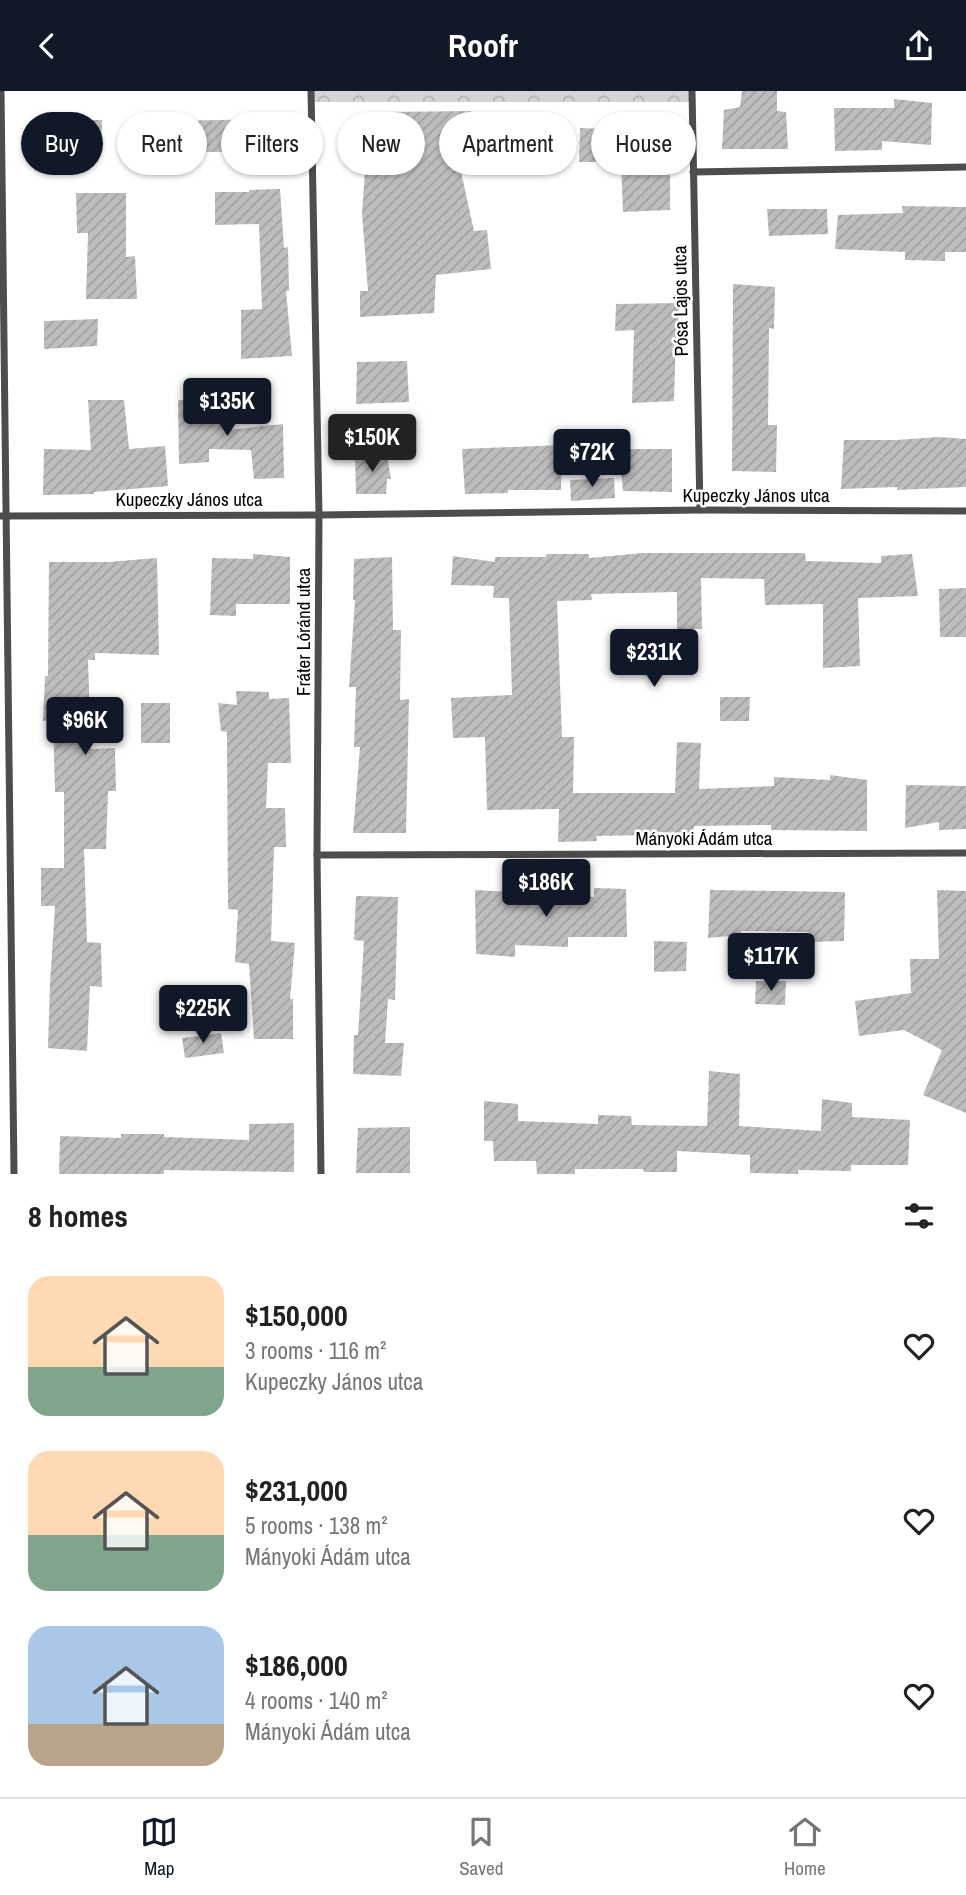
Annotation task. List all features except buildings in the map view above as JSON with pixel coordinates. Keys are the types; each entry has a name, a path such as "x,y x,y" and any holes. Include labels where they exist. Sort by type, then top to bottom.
{"street":[{"path":"1,91 3,515 14,1174"},
{"name":"Fráter Lóránd utca","path":"311,91 319,515 317,855 321,1174"},
{"name":"Pósa Lajos utca","path":"692,91 692,112"},
{"path":"696,172 966,167"},
{"name":"Pósa Lajos utca","path":"693,175 700,510"},
{"name":"Kupeczky János utca","path":"3,515 319,515 700,510 966,511"},
{"name":"Mányoki Ádám utca","path":"317,855 966,853"}],"green space":[{"path":"311,91 692,91 692,102 311,102"}]}
